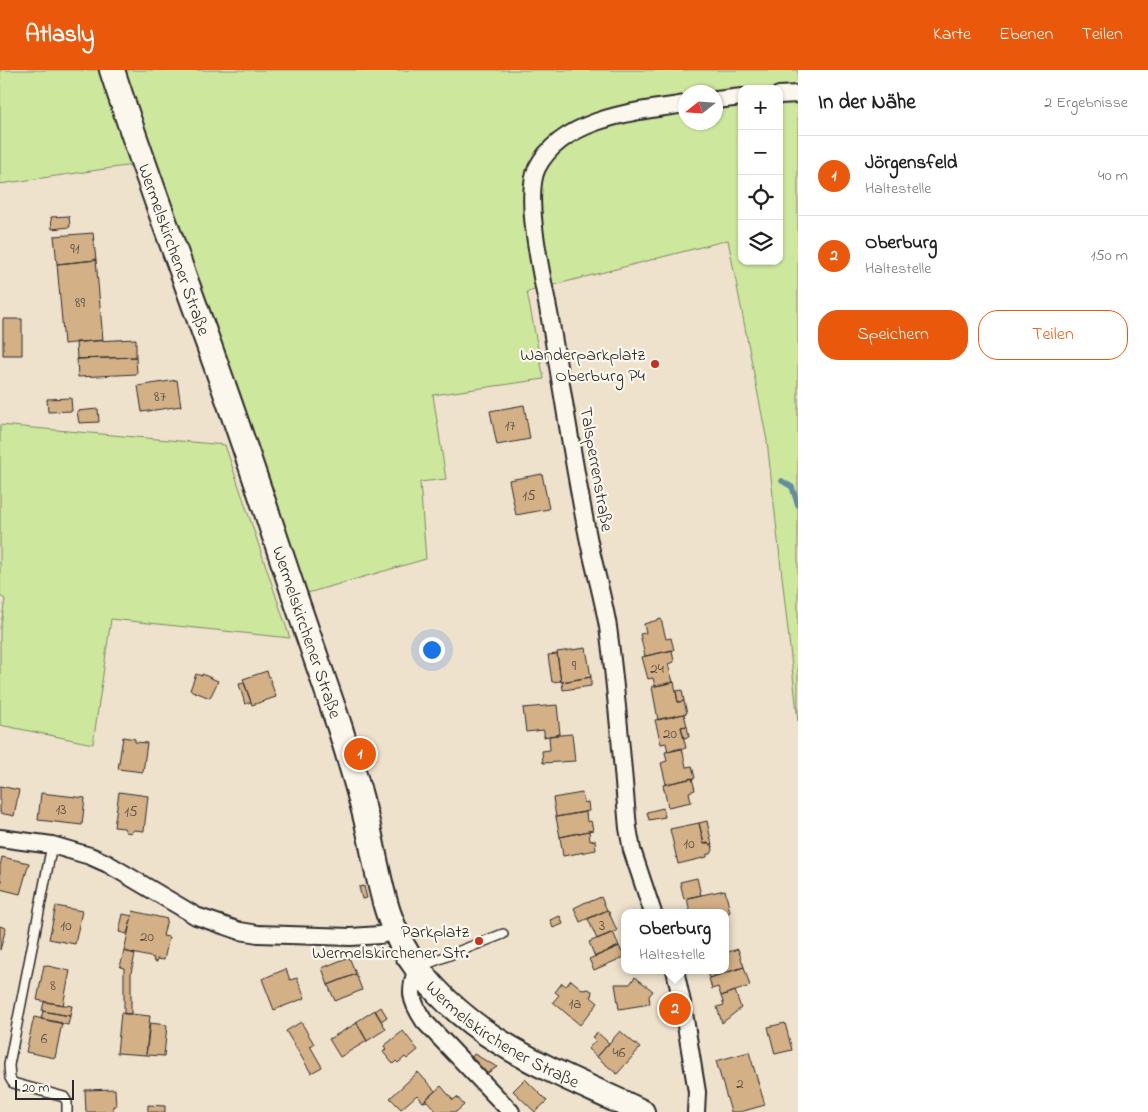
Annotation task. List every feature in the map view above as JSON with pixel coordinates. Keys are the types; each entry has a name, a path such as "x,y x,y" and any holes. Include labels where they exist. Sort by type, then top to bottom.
{"main road":[{"name":"Wermelskirchener Straße","path":"112,70 166,227 236,420 339,724 363,805 383,899 402,947 417,968 443,997 467,1020 503,1045 642,1112"}],"street":[{"path":"783,95 798,94"},
{"path":"723,99 738,97"},
{"name":"Talsperrenstraße","path":"652,909 632,850 628,828 608,626 588,536 538,250 532,192 535,172 542,160 559,140 601,120 634,112 678,105"},
{"path":"0,838 52,845 90,856 108,864 196,916 240,931 258,934 351,937 380,935 394,930"},
{"path":"417,968 411,985 415,1006 424,1020 502,1109"},
{"path":"676,974 697,1092 696,1112"}],"lane":[{"path":"52,845 9,1065 10,1078 14,1083 64,1097 67,1102 67,1112"},
{"path":"417,968 503,934"}],"green space":[{"path":"0,70 103,70 133,165 0,184"},
{"path":"121,70 798,70 798,721 767,441 728,240 527,292 544,379 433,395 446,479 420,482 426,559 304,594"},
{"path":"0,425 225,445 290,638 111,619 93,744 0,725 0,630 5,599 0,596"}],"building":[{"path":"69,216 70,227 52,229 51,217"},
{"path":"93,233 96,260 57,264 54,236"},
{"path":"96,260 103,340 64,344 57,264"},
{"path":"3,319 22,319 22,355 3,355"},
{"path":"136,339 136,357 77,359 76,342"},
{"path":"136,357 137,374 78,377 77,359"},
{"path":"177,380 181,406 142,412 138,386"},
{"path":"71,398 72,411 48,412 47,399"},
{"path":"524,405 530,439 497,445 490,411"},
{"path":"98,409 99,422 79,423 77,411"},
{"path":"542,474 549,509 516,515 509,480"},
{"path":"661,619 666,639 671,638 674,650 645,656 640,634 646,633 644,624"},
{"path":"586,648 591,677 561,682 557,652"},
{"path":"672,650 674,662 668,664 674,682 655,686 653,678 648,679 642,657"},
{"path":"557,654 561,681 552,682 548,655"},
{"path":"267,671 276,697 252,705 243,679"},
{"path":"196,674 202,676 202,674 218,681 210,698 190,690"},
{"path":"591,677 591,686 563,690 562,682"},
{"path":"674,682 678,702 684,701 687,713 658,720 652,687"},
{"path":"244,683 251,702 245,704 239,684"},
{"path":"682,690 684,701 678,702 676,691"},
{"path":"557,705 560,734 544,737 544,730 526,732 523,708"},
{"path":"684,714 687,726 681,727 686,748 668,752 666,743 661,744 655,720"},
{"path":"687,726 689,737 684,738 681,727"},
{"path":"572,734 575,761 543,763 542,751 550,750 549,736"},
{"path":"123,737 135,739 135,742 147,743 143,772 118,769"},
{"path":"682,748 686,767 692,766 695,778 666,784 661,763 667,761 665,752"},
{"path":"692,778 695,790 689,792 691,802 668,807 663,785"},
{"path":"0,786 19,790 14,816 0,813"},
{"path":"119,792 148,796 144,831 134,830 131,833 126,832 124,828 114,827"},
{"path":"41,793 85,798 82,825 38,820"},
{"path":"582,793 584,803 588,802 589,811 556,817 553,798"},
{"path":"663,808 665,817 649,820 647,812"},
{"path":"586,812 587,822 591,821 593,830 560,837 556,817"},
{"path":"707,821 712,845 704,844 699,823"},
{"path":"699,823 704,844 712,845 713,850 711,854 707,854 707,857 678,864 670,829"},
{"path":"589,831 590,841 595,840 596,850 563,856 560,837"},
{"path":"2,857 29,863 20,894 0,889"},
{"path":"697,878 701,895 684,899 680,882"},
{"path":"364,886 367,898 362,899 359,887"},
{"path":"725,890 730,912 729,909 689,909 687,898"},
{"path":"601,897 607,910 580,922 574,908"},
{"path":"56,906 82,911 75,944 49,939"},
{"path":"608,910 617,931 597,939 588,919"},
{"path":"133,911 167,919 163,936 169,937 164,960 157,959 157,962 153,961 154,958 124,951"},
{"path":"123,914 132,916 127,934 119,932"},
{"path":"560,916 563,924 553,928 550,920"},
{"path":"0,926 6,928 0,950"},
{"path":"613,932 619,946 595,957 589,942"},
{"path":"619,946 621,950 621,958 594,970 589,959"},
{"path":"738,949 744,967 729,972 729,952"},
{"path":"124,951 135,954 131,973 131,1014 124,1014 124,968 120,967"},
{"path":"349,957 356,974 328,985 322,968"},
{"path":"44,965 70,971 63,1005 37,1000"},
{"path":"744,967 750,986 721,996 718,987 712,989 709,978 729,974 729,972"},
{"path":"286,969 290,980 297,978 305,998 274,1010 262,979"},
{"path":"356,974 362,990 335,1001 328,985"},
{"path":"708,974 722,974 709,978"},
{"path":"635,977 653,991 649,996 650,1004 619,1009 615,984 630,984"},
{"path":"571,980 583,990 588,989 592,991 591,997 598,1003 580,1025 553,1002 559,995 555,992 562,983 566,986"},
{"path":"735,991 741,1008 722,1023 717,1007 724,1005 721,996"},
{"path":"44,1002 72,1006 70,1016 42,1011"},
{"path":"381,1007 387,1017 381,1021 375,1011"},
{"path":"375,1010 386,1029 367,1041 356,1022"},
{"path":"43,1011 70,1016 68,1025 41,1019"},
{"path":"121,1013 150,1016 146,1055 117,1053"},
{"path":"34,1017 62,1023 55,1058 26,1052"},
{"path":"301,1022 314,1044 310,1046 322,1067 311,1073 286,1031"},
{"path":"150,1023 167,1025 164,1056 146,1055"},
{"path":"357,1023 367,1041 340,1057 329,1039"},
{"path":"785,1023 792,1050 775,1054 768,1027"},
{"path":"403,1031 418,1050 407,1059 405,1057 398,1063 396,1061 393,1064 383,1052 386,1049 384,1046"},
{"path":"620,1031 640,1048 617,1074 597,1057"},
{"path":"598,1033 609,1043 597,1057 588,1049 596,1040 592,1037"},
{"path":"749,1052 765,1105 740,1112 731,1112 716,1061"},
{"path":"474,1054 497,1067 486,1074 471,1058"},
{"path":"418,1072 435,1091 423,1102 417,1095 401,1109 390,1098"},
{"path":"525,1079 547,1101 535,1112 513,1091"},
{"path":"441,1086 453,1100 457,1097 464,1105 456,1112 437,1112 427,1101 423,1102"},
{"path":"115,1089 116,1106 113,1106 113,1112 86,1112 85,1090"},
{"path":"148,1105 165,1106 165,1112 148,1112"}],"waterway":[{"path":"782,481 792,487 798,505"}],"place":[{"name":"Wanderparkplatz Oberburg P4","path":"655,364"},
{"name":"Jörgensfeld","path":"360,754"},
{"name":"Parkplatz Wermelskirchener Str.","path":"479,941"},
{"name":"Oberburg","path":"675,1009"}]}
